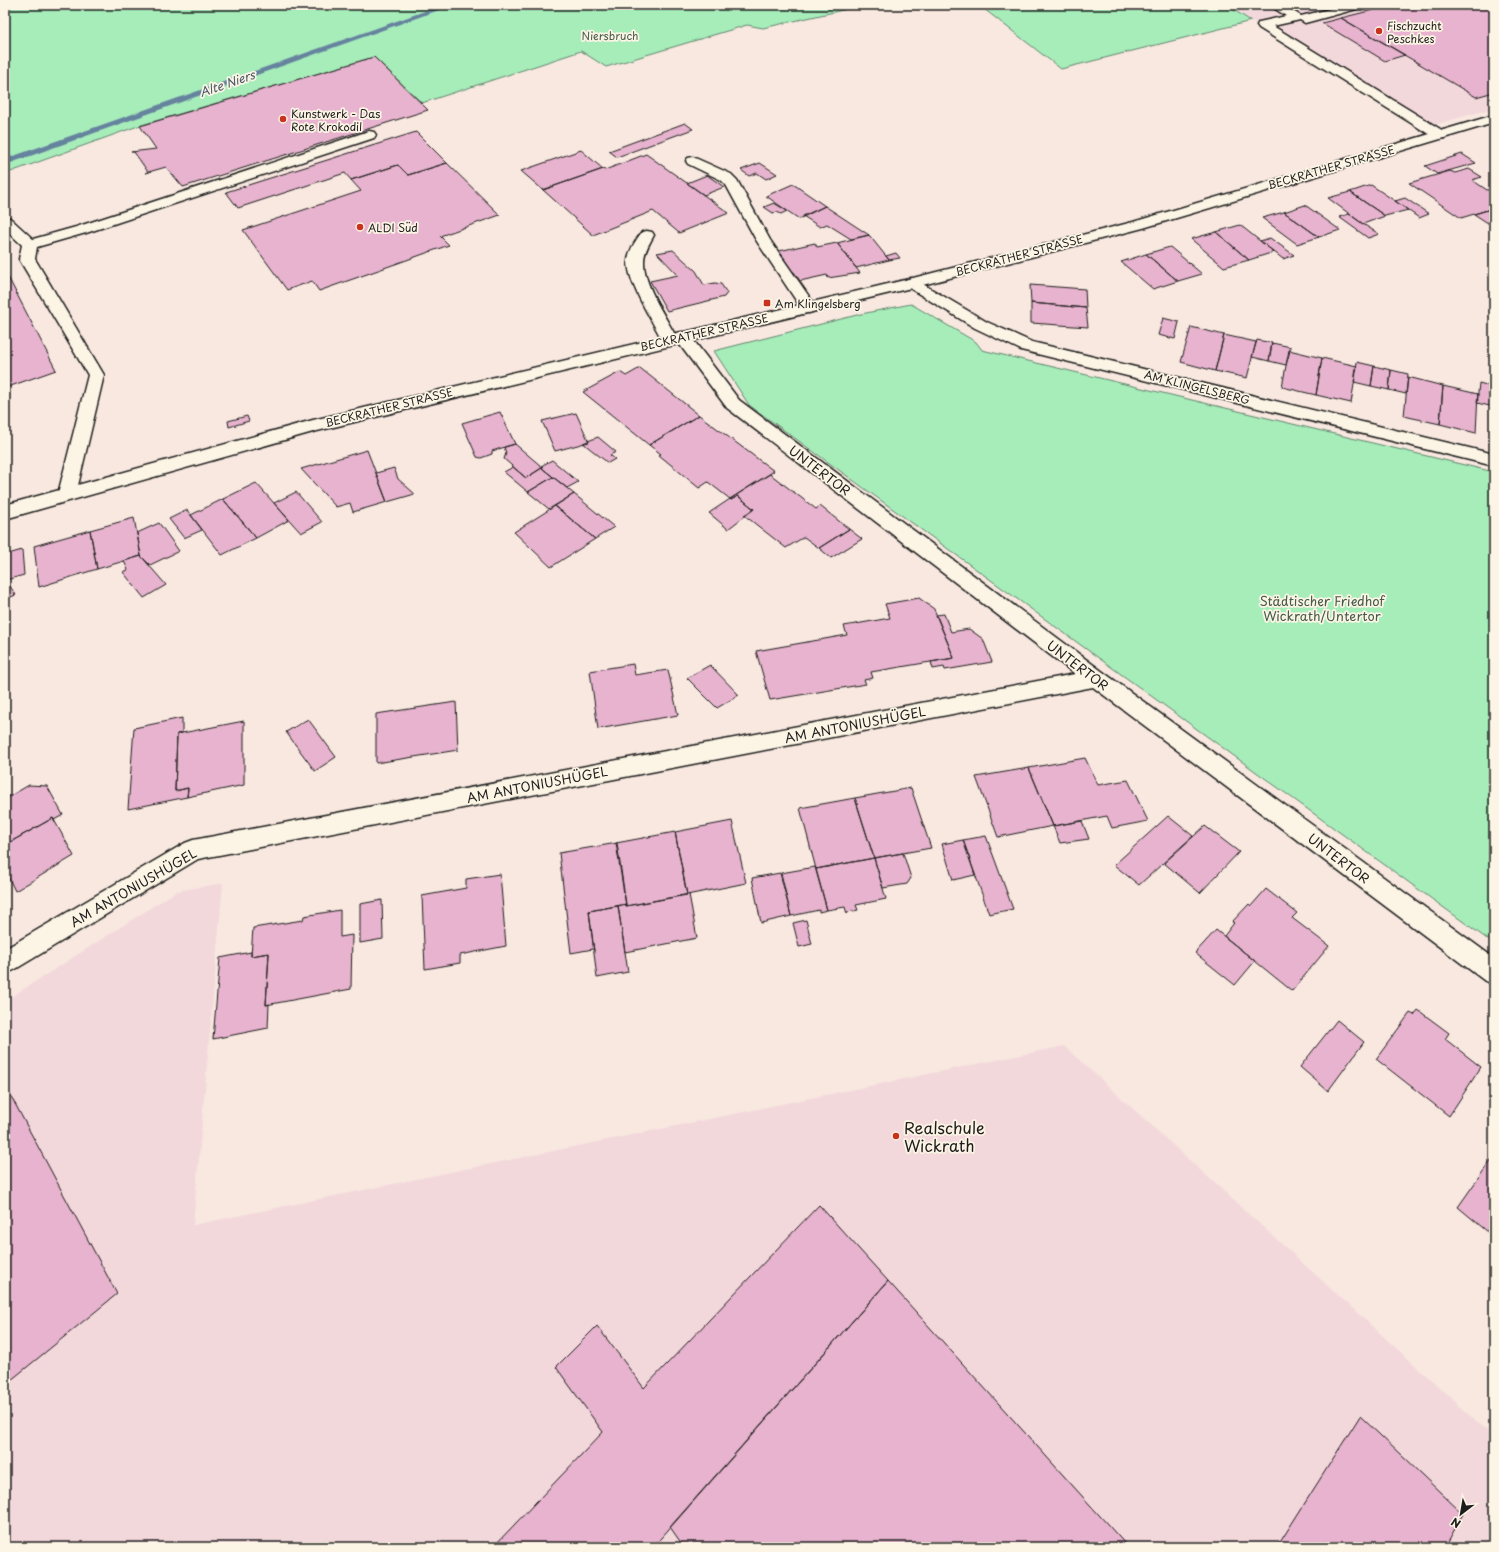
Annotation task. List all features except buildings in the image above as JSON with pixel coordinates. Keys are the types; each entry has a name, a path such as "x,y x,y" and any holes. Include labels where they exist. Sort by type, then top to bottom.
{"street":[{"path":"1275,5 1303,19"},
{"path":"1360,5 1303,19 1263,25 1440,135"},
{"path":"1373,94 1390,88"},
{"name":"BECKRATHER STRASSE","path":"5,512 320,424 676,338 809,308 1138,225 1494,119"},
{"path":"30,244 81,230 369,135"},
{"path":"692,161 726,177 732,184 763,240 809,308"},
{"path":"5,221 30,244"},
{"name":"UNTERTOR","path":"648,235 636,260 637,274 676,338 733,404 1096,678 1494,973"},
{"path":"30,244 27,259 96,375 67,494"},
{"name":"AM KLINGELSBERG","path":"911,283 981,325 1027,346 1494,460"},
{"name":"AM ANTONIUSHÜGEL","path":"5,962 193,850 1096,678"}],"shaded area":[{"path":"1226,5 1494,5 1494,108 1423,128"},
{"name":"Realschule Wickrath","path":"223,883 193,1225 1064,1046 1494,1437 1494,1547 5,1547 5,1001 177,891"}],"green space":[{"name":"Niersbruch","path":"5,5 865,5 763,28 747,25 606,67 581,51 422,103 374,57 138,126 5,174"},
{"path":"979,5 1226,5 1251,21 1061,69"},
{"name":"Städtischer Friedhof Wickrath/Untertor","path":"911,304 976,342 982,350 1494,472 1494,944 749,405 714,351 861,314"}],"waterway":[{"name":"Alte Niers","path":"5,162 449,5"}],"place":[{"name":"Fischzucht Peschkes","path":"1379,31"},
{"name":"Kunstwerk - Das Rote Krokodil","path":"283,119"},
{"name":"ALDI Süd","path":"360,227"},
{"name":"Am Klingelsberg","path":"767,303"},
{"name":"Realschule Wickrath","path":"896,1136"}]}
